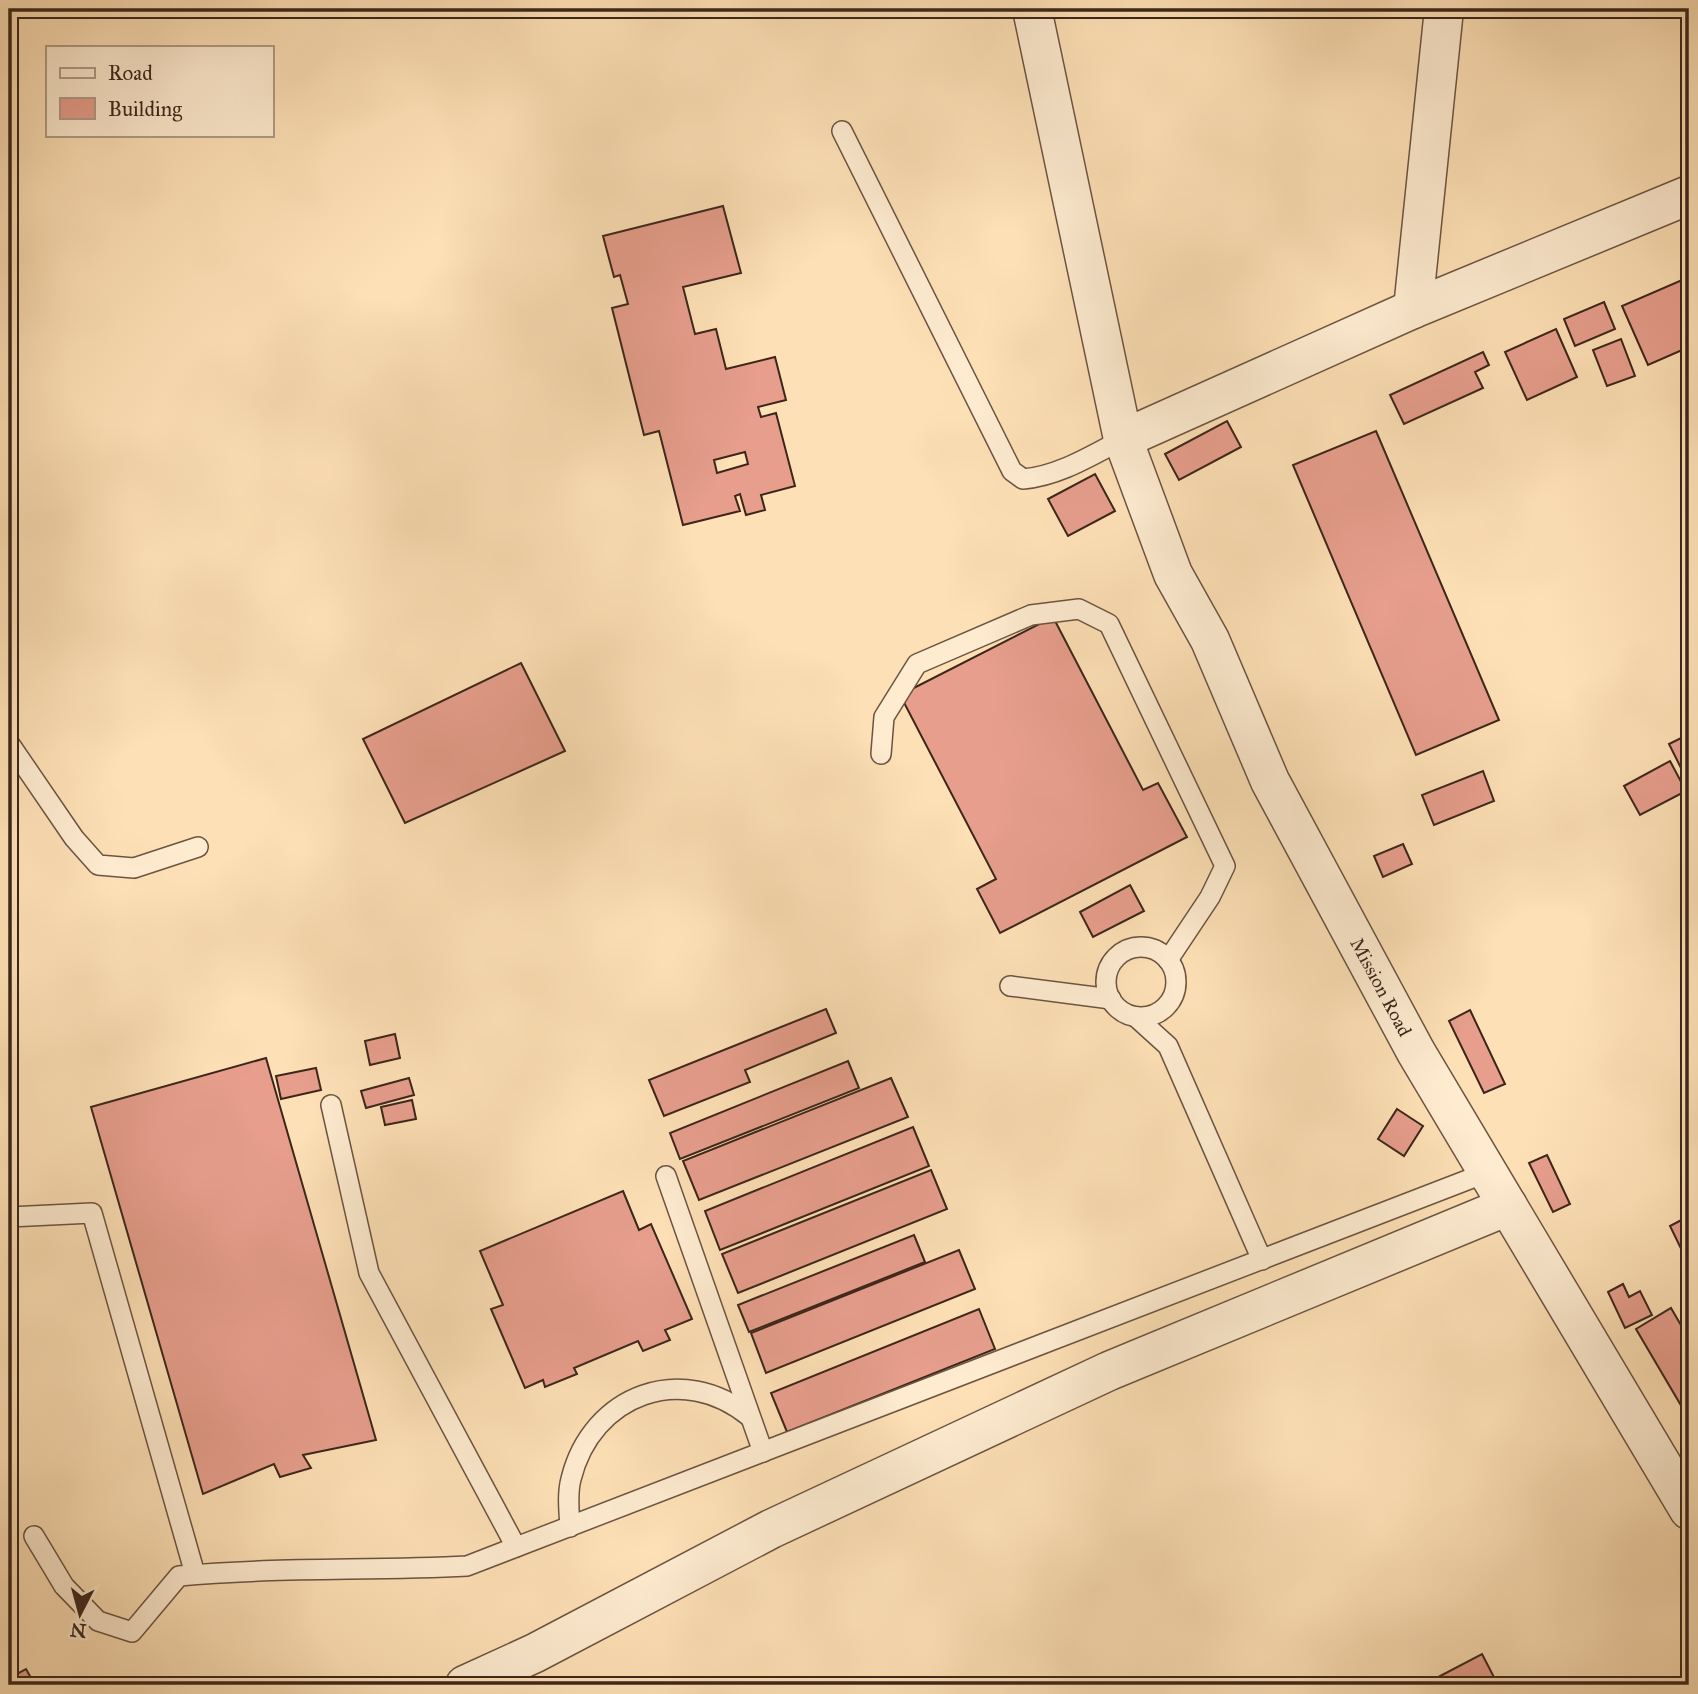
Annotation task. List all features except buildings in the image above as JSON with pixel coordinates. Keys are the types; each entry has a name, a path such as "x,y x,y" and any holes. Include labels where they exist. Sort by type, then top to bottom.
{"street":[{"name":"Mission Road","path":"1032,9 1123,439 1173,574 1210,640 1270,781 1416,1052 1689,1510"},
{"path":"1413,309 1444,9"},
{"path":"1123,439 1413,309 1689,195"},
{"path":"465,1685 535,1653 771,1529 1109,1371 1508,1206"}],"lane":[{"path":"842,131 1012,471 1023,479 1037,478 1069,467 1123,439"},
{"path":"881,754 884,717 917,664 1031,615 1079,609 1109,624 1225,866 1210,897 1168,961"},
{"path":"9,743 74,838 98,865 134,868 198,847"},
{"path":"1168,1004 1154,1015 1136,1017 1124,1014 1111,999 1107,976 1110,965 1127,950 1149,948 1168,961 1175,983 1168,1004 1168,1046 1262,1260"},
{"path":"1010,986 1111,999"},
{"path":"1136,1017 1168,1046"},
{"path":"331,1105 369,1273 516,1548"},
{"path":"34,1536 64,1587 98,1621 132,1632 178,1576 233,1571 370,1571 467,1566 1488,1172"},
{"path":"666,1176 763,1452"},
{"path":"9,1217 92,1213 195,1574"},
{"path":"570,1527 570,1480 578,1458 602,1421 620,1406 644,1394 666,1389 689,1389 733,1402 750,1417"}]}
